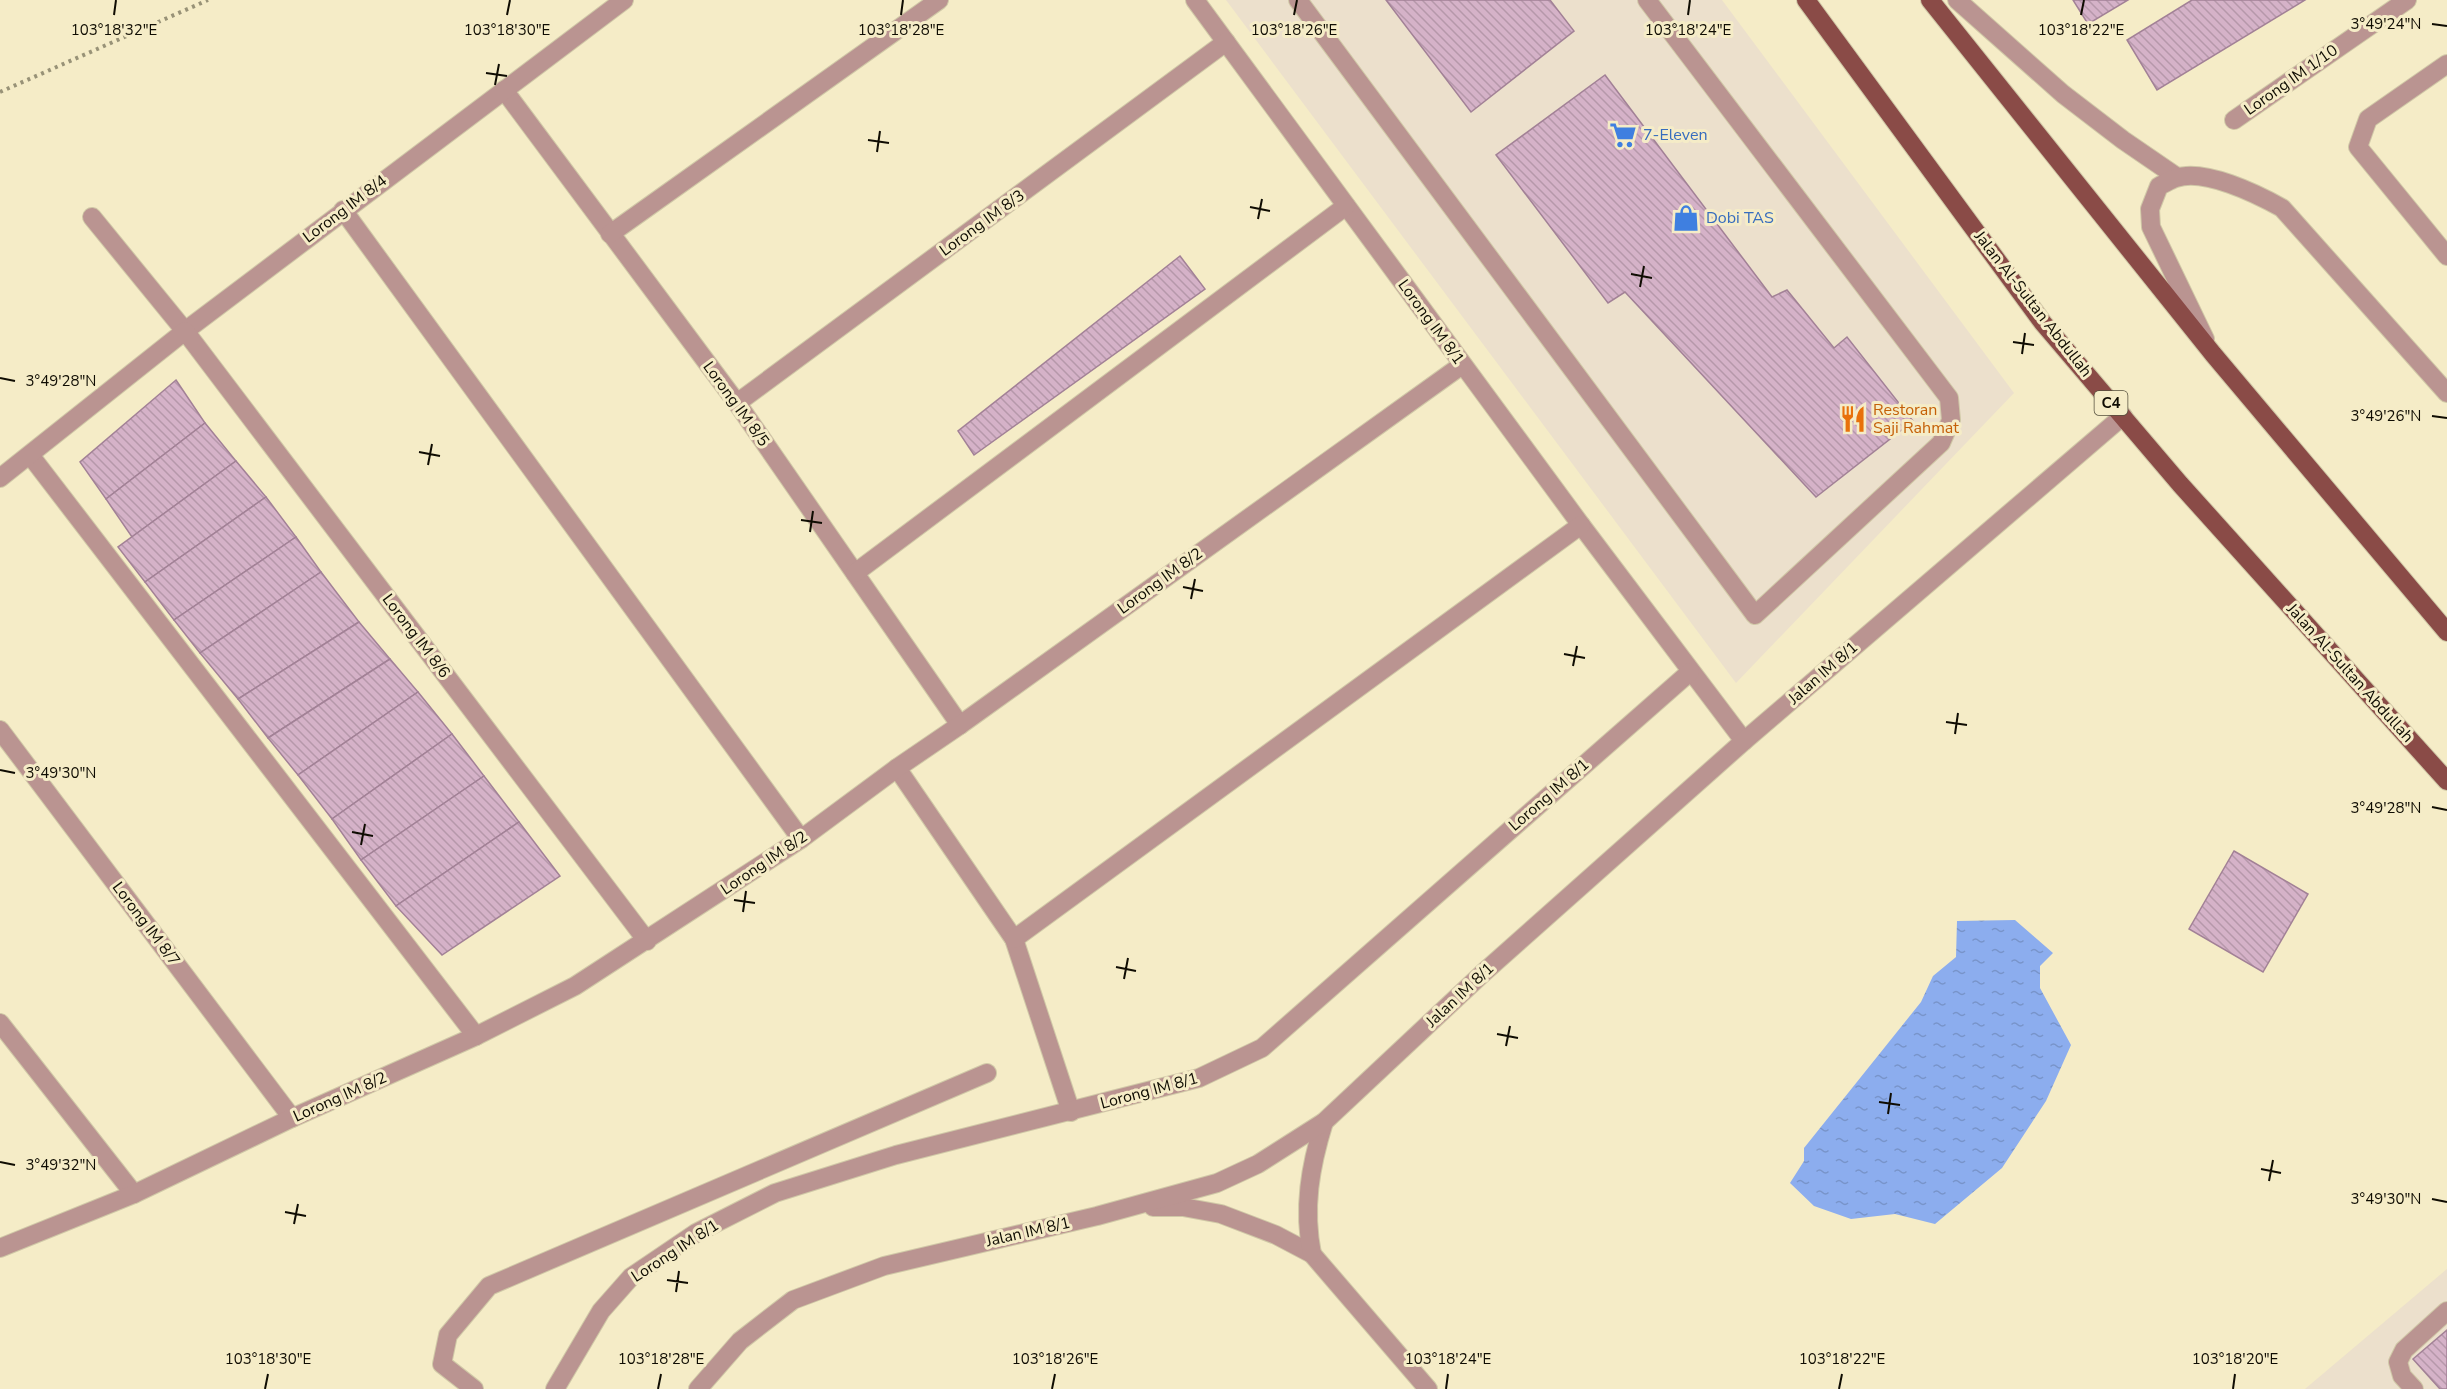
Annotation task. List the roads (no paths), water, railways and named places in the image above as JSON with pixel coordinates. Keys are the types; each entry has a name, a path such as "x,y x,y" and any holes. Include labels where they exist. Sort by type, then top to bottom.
{"main road":[{"name":"Jalan Al-Sultan Abdullah","path":"1806,0 2043,323 2180,484 2447,781"},
{"path":"1930,0 2213,354 2447,632"}],"street":[{"name":"Lorong IM 8/4","path":"0,478 185,331 624,0"},
{"path":"610,234 939,0"},
{"name":"Lorong IM 8/1","path":"1195,0 1581,525 1744,741"},
{"path":"1298,0 1755,615 1941,443 1951,420 1949,398 1647,0"},
{"path":"1957,0 2063,94 2123,140 2178,177"},
{"name":"Lorong IM 1/10","path":"2234,120 2407,0"},
{"name":"Lorong IM 8/3","path":"737,403 1226,42"},
{"path":"2447,64 2368,119 2358,147 2447,256"},
{"name":"Lorong IM 8/5","path":"504,90 737,403 960,724"},
{"path":"2213,354 2151,227 2150,209 2159,186 2178,177 2210,178 2253,192 2282,208 2447,393"},
{"path":"855,573 1346,206"},
{"path":"344,210 801,840"},
{"path":"92,217 185,331"},
{"name":"Lorong IM 8/6","path":"185,331 647,941"},
{"name":"Lorong IM 8/2","path":"0,1248 135,1194 292,1118 476,1036 575,986 801,840 897,768 1462,364"},
{"name":"Jalan IM 8/1","path":"698,1389 740,1341 793,1300 884,1266 1217,1183 1239,1174 1324,1122 1482,974 1744,741 2122,416"},
{"path":"30,455 476,1036"},
{"path":"1014,939 1581,525"},
{"name":"Lorong IM 8/1","path":"555,1389 601,1311 631,1277 696,1233 775,1192 896,1155 1199,1078 1262,1048 1690,672"},
{"name":"Lorong IM 8/7","path":"3,740 292,1118"},
{"path":"897,768 1014,939 1071,1112"},
{"path":"0,1023 135,1194"},
{"path":"474,1389 442,1364 448,1335 489,1286 987,1073"},
{"path":"1312,1254 1308,1233 1308,1190 1313,1158 1324,1122"},
{"path":"1127,1207 1183,1207 1221,1214 1276,1235 1312,1254 1428,1389"},
{"path":"2414,1389 2402,1376 2398,1362 2404,1350 2447,1311"}],"water":[{"path":"2015,920 2053,953 2040,966 2040,988 2071,1045 2046,1101 2002,1168 1935,1224 1895,1214 1851,1219 1814,1206 1790,1183 1804,1161 1804,1148 1921,1002 1933,976 1956,957 1957,921"}],"place":[{"name":"7-Eleven","path":"1623,135"},
{"name":"Dobi TAS","path":"1686,218"},
{"name":"Restoran Saji Rahmat","path":"1853,419"}]}
